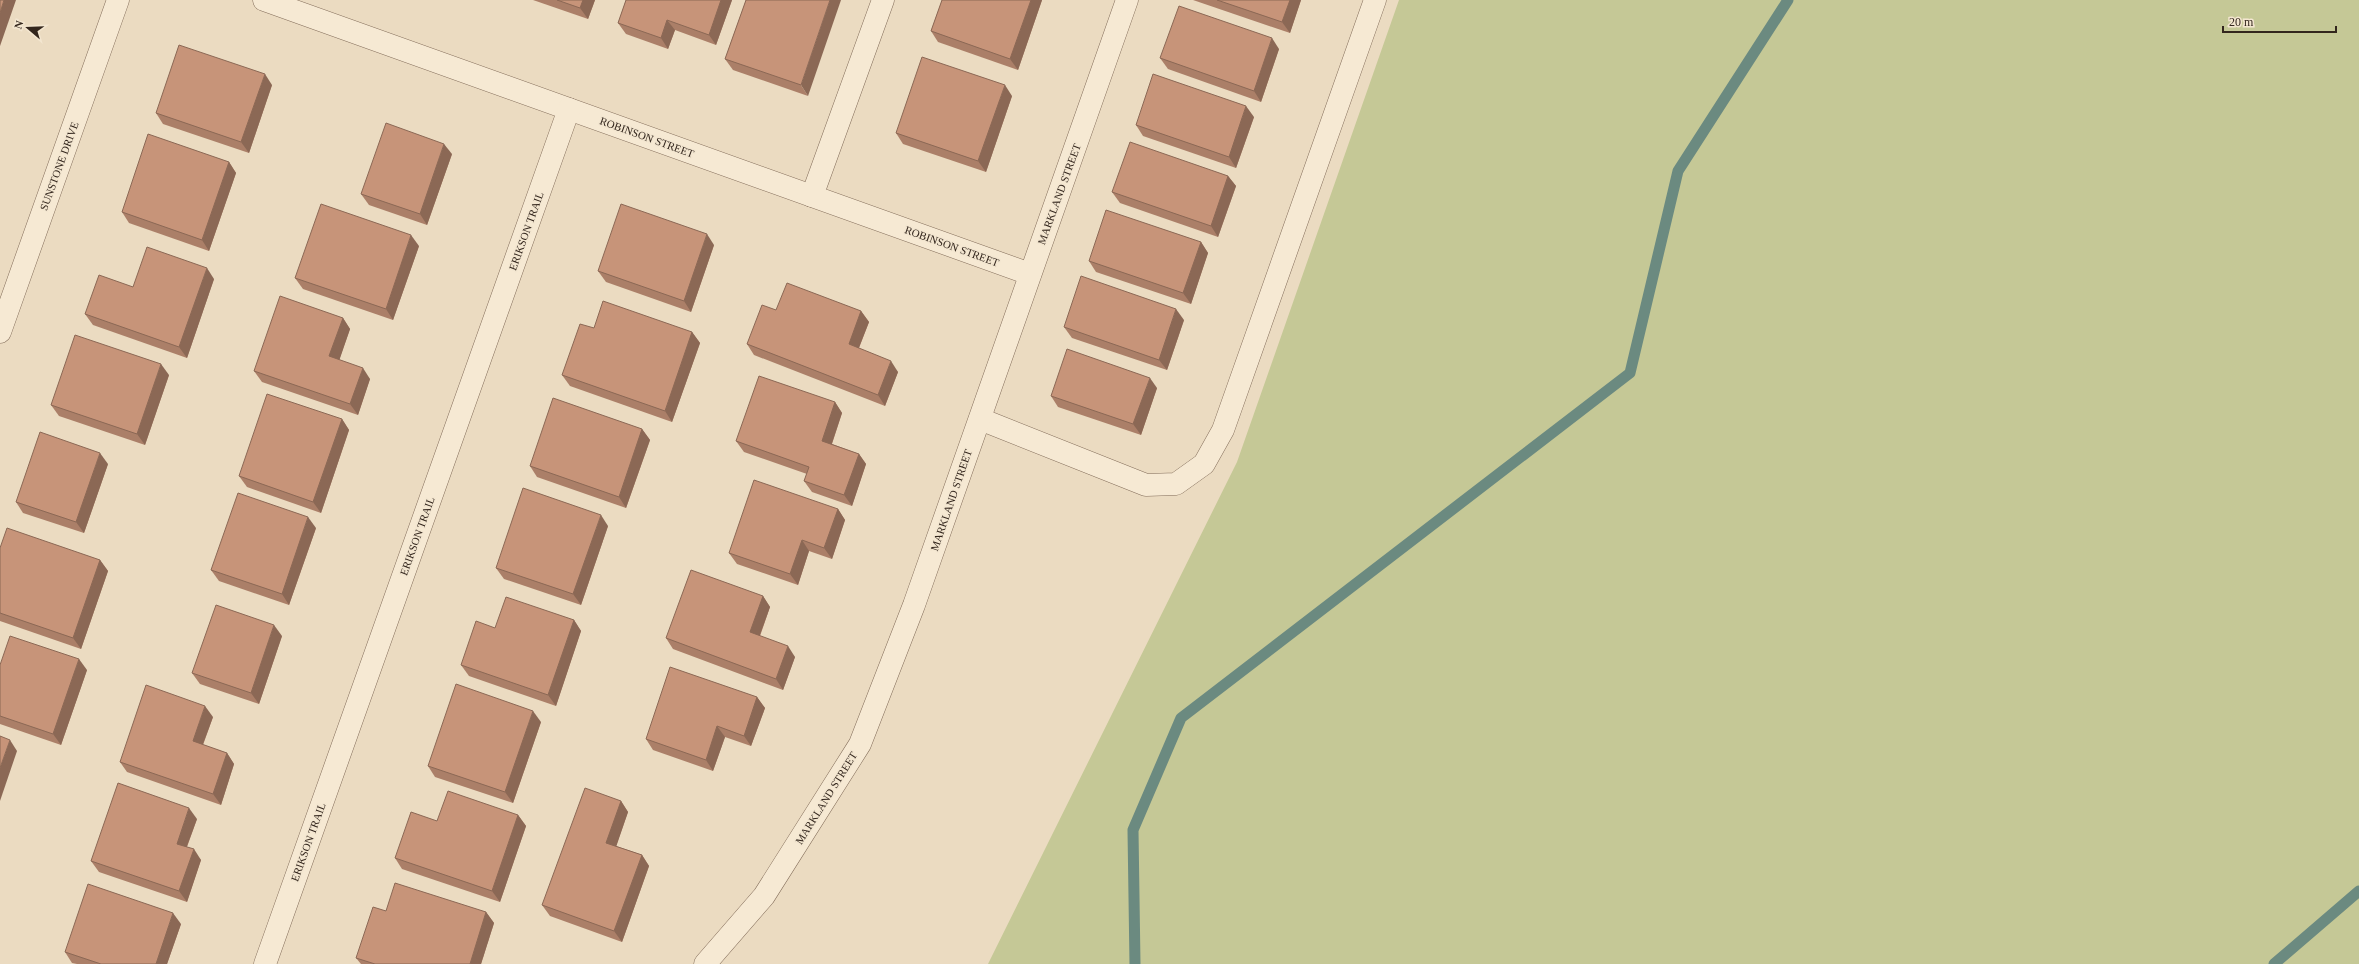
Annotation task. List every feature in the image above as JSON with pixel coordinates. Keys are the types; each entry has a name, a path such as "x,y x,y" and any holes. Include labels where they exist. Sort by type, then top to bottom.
{"street":[{"name":"SUNSTONE DRIVE","path":"0,332 118,0"},
{"name":"ROBINSON STREET","path":"264,0 1030,274"},
{"path":"812,196 883,0"},
{"name":"MARKLAND STREET","path":"705,964 764,896 860,744 914,605 1128,0"},
{"path":"980,419 1146,484 1176,484 1204,464 1223,430 1375,0"},
{"name":"ERIKSON TRAIL","path":"265,964 569,109"}],"green space":[{"path":"1399,0 2359,0 2359,964 988,964 1237,462"}],"building":[{"path":"0,0 4,0 0,13"},
{"path":"557,0 583,0 580,8"},
{"path":"626,0 721,0 709,35 667,20 661,38 618,23"},
{"path":"746,0 830,0 801,85 725,59"},
{"path":"942,0 1031,0 1010,59 931,31"},
{"path":"1217,0 1290,0 1282,22"},
{"path":"1179,6 1272,38 1254,91 1160,58"},
{"path":"179,45 265,74 241,142 156,113"},
{"path":"922,57 1005,85 978,161 896,133"},
{"path":"1153,74 1246,106 1229,157 1136,125"},
{"path":"386,123 444,144 420,214 361,194"},
{"path":"148,134 229,162 202,240 122,212"},
{"path":"1130,142 1228,176 1211,226 1112,192"},
{"path":"321,204 411,235 386,309 295,278"},
{"path":"621,204 707,234 684,301 598,271"},
{"path":"1106,210 1201,242 1183,293 1089,261"},
{"path":"147,247 207,268 179,347 85,314 99,275 133,287"},
{"path":"1081,276 1176,309 1159,360 1064,327"},
{"path":"787,283 861,311 849,344 891,361 878,395 747,344 762,305 776,310"},
{"path":"280,296 343,318 329,356 363,368 350,404 254,371"},
{"path":"603,301 692,332 665,411 562,375 580,324 594,328"},
{"path":"75,335 161,364 137,434 51,405"},
{"path":"1067,349 1150,378 1133,424 1051,396"},
{"path":"759,376 835,402 822,441 859,454 844,495 804,481 809,467 736,441"},
{"path":"267,394 342,419 313,502 239,476"},
{"path":"553,398 642,429 619,497 530,466"},
{"path":"40,432 100,453 76,522 16,502"},
{"path":"754,480 838,509 824,548 802,540 790,574 729,553"},
{"path":"523,488 601,515 573,594 496,568"},
{"path":"238,493 308,517 282,594 211,570"},
{"path":"7,528 100,560 73,638 0,613 0,548"},
{"path":"691,570 763,596 750,632 788,646 776,679 666,638"},
{"path":"506,597 574,620 548,695 461,665 476,621 495,628"},
{"path":"216,605 274,625 251,693 192,673"},
{"path":"10,636 79,659 53,734 0,716 0,665"},
{"path":"670,667 757,697 744,736 717,726 706,760 646,739"},
{"path":"456,684 533,711 505,792 428,766"},
{"path":"146,685 205,706 193,741 227,753 213,794 120,762"},
{"path":"0,736 10,740 0,768"},
{"path":"118,783 189,808 177,844 194,849 179,891 91,861"},
{"path":"585,788 621,801 606,843 642,855 614,931 542,905"},
{"path":"448,791 518,815 492,891 395,858 411,812 437,821"},
{"path":"395,883 486,912 470,964 375,964 356,958 373,907 386,911"},
{"path":"88,884 173,913 156,964 101,964 65,952"}],"waterway":[{"path":"1135,964 1133,830 1181,718 1630,373 1678,171 1788,0"},
{"path":"2274,964 2359,891"}]}
